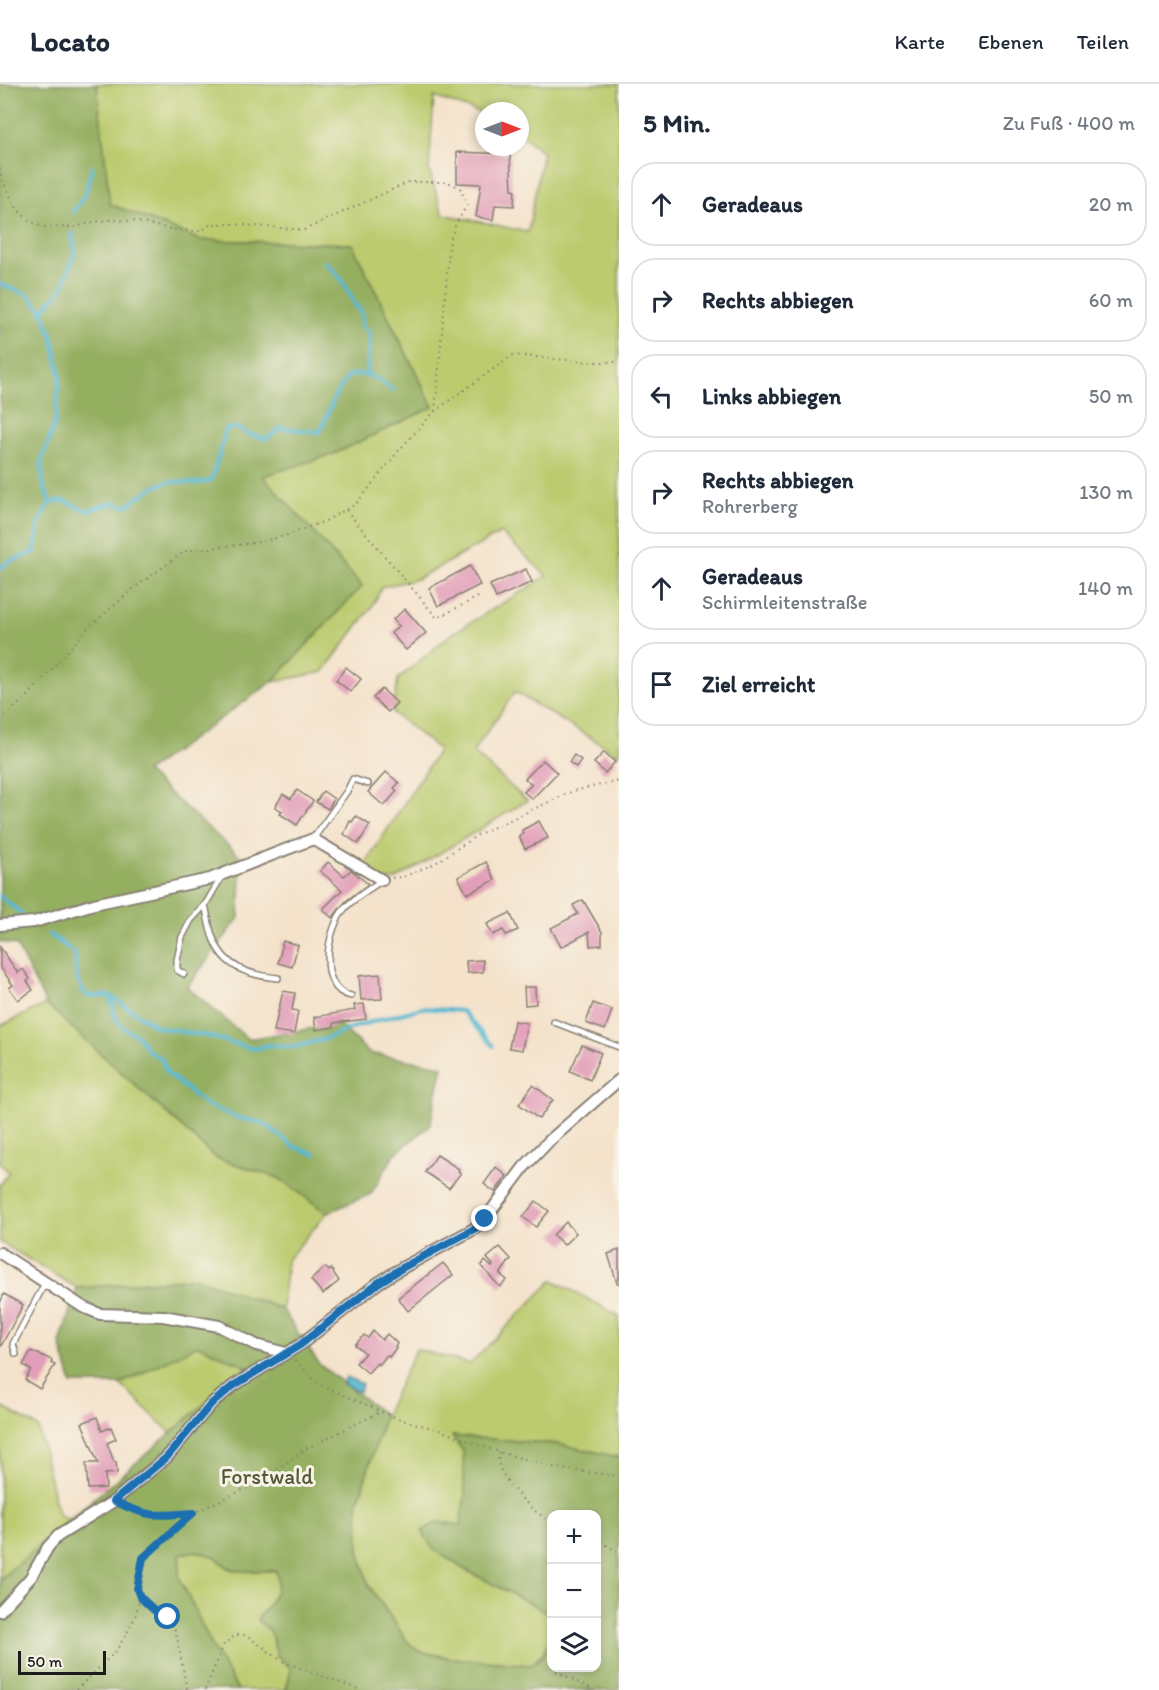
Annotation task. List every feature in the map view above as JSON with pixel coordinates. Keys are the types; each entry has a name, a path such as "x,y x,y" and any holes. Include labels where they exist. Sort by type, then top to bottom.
{"street":[{"path":"0,925 34,922 94,904 210,879 313,839 382,880"},
{"path":"0,1611 31,1578 48,1546 58,1536 114,1501 167,1457 211,1404 233,1386 300,1345 378,1283 474,1229 485,1219 524,1167 549,1141 619,1080"},
{"path":"0,1253 83,1307 100,1314 163,1316 219,1326 256,1345 286,1353"}],"lane":[{"path":"313,839 353,779 368,784"},
{"path":"184,974 177,970 182,937 191,920 205,906 221,878 219,876"},
{"path":"351,996 344,994 333,984 328,974 332,932 344,909 382,880"},
{"path":"205,906 213,939 224,958 239,970 257,976 278,978"},
{"path":"554,1022 619,1047"},
{"path":"16,1354 13,1344 46,1283"}],"path":[{"path":"0,168 2,180 17,209 29,220 42,227 75,227 110,220 134,221 174,230 201,231 211,224 304,230 409,182 448,182 460,188 467,205 450,240 435,411"},
{"path":"0,720 27,697 88,628 134,588 185,551 254,543 285,536 346,510 356,504 401,448 435,411 513,356 619,362"},
{"path":"346,510 437,618 480,596"},
{"path":"382,880 403,877 434,864 479,834 573,791 619,781"},
{"path":"286,1353 320,1385 399,1419 439,1430 499,1452 561,1469 619,1476"},
{"path":"187,1690 176,1632 168,1617 154,1610 140,1597 137,1589 143,1558 193,1513 262,1481 305,1449 382,1412"},
{"path":"499,1452 498,1464 509,1482 521,1497 547,1520"},
{"path":"114,1501 138,1513 153,1516 193,1513"},
{"path":"601,1541 619,1553"},
{"path":"76,1690 115,1652 135,1617 140,1597"},
{"path":"205,1690 224,1644 236,1635 246,1635 282,1661 360,1690"},
{"path":"558,1672 593,1690"}],"green space":[{"path":"0,84 97,84 110,204 200,240 352,244 433,407 334,454 263,476 362,586 272,682 146,772 242,858 239,918 187,987 248,1039 339,1024 369,1053 443,1066 430,1125 394,1155 371,1194 327,1213 279,1178 216,1158 46,1004 16,945 0,942"},
{"path":"97,84 619,84 619,755 515,692 473,752 527,801 395,880 382,880 363,867 439,750 393,713 398,679 450,635 547,576 501,533 417,579 382,587 372,607 323,672 272,682 362,586 262,476 334,453 433,407 352,244 200,240 109,204","holes":["434,97 475,111 475,102 529,102 529,141 543,152 528,232 443,214 429,170"]},
{"path":"46,1004 216,1158 279,1178 327,1213 287,1260 282,1309 197,1278 77,1288 0,1242 0,1185 9,1172 0,1164 0,1026"},
{"name":"Forstwald","path":"197,1278 282,1309 319,1364 385,1415 358,1502 359,1551 369,1586 407,1641 418,1651 451,1658 531,1665 544,1654 547,1645 547,1672 601,1672 601,1510 547,1510 547,1612 462,1568 433,1549 422,1531 437,1522 460,1525 465,1497 463,1451 452,1436 558,1444 619,1457 619,1690 286,1690 291,1669 277,1655 270,1631 257,1620 276,1591 278,1578 276,1571 239,1571 227,1567 216,1557 195,1551 180,1554 179,1577 215,1652 238,1690 0,1690 0,1579 248,1367 198,1345 120,1384 72,1384 60,1343 77,1288"},
{"path":"553,1280 619,1316 619,1457 558,1444 453,1436 463,1451 465,1497 460,1525 437,1522 462,1568 547,1612 547,1644 542,1654 531,1665 451,1658 418,1651 407,1641 369,1586 359,1551 358,1502 385,1415 416,1349 470,1364"},
{"path":"198,1345 248,1367 171,1433 120,1384"},
{"path":"0,1406 38,1427 58,1514 69,1520 0,1579"},
{"path":"195,1551 216,1557 227,1568 239,1571 276,1571 278,1585 276,1591 257,1620 270,1631 277,1655 292,1669 286,1690 238,1690 215,1652 179,1577 180,1554"}],"water":[{"path":"346,1377 362,1384 359,1392 343,1384"}],"building":[{"path":"457,152 475,153 475,156 510,156 512,189 515,190 514,206 495,205 493,220 476,217 481,184 457,183"},
{"path":"470,566 480,585 438,606 429,588"},
{"path":"526,569 532,582 496,598 490,585"},
{"path":"405,609 426,633 406,650 391,633 399,626 393,619"},
{"path":"346,667 361,679 351,692 336,680"},
{"path":"382,689 397,703 388,712 373,698"},
{"path":"604,752 615,762 605,773 594,763"},
{"path":"574,755 581,760 576,767 569,762"},
{"path":"543,760 557,773 532,799 524,792 532,784 525,779"},
{"path":"386,772 399,783 394,788 397,791 384,806 368,792"},
{"path":"297,790 313,801 297,825 280,814 282,811 275,807 283,794 291,799"},
{"path":"323,791 334,799 328,809 316,802"},
{"path":"356,816 370,825 358,844 344,834 350,821 352,822"},
{"path":"539,821 548,838 525,849 519,836 523,834 522,830"},
{"path":"328,862 344,876 351,870 368,884 346,901 332,918 323,909 342,890 320,871"},
{"path":"486,862 495,880 467,894 458,877"},
{"path":"583,900 602,932 602,945 590,946 589,932 561,947 551,928 578,914 573,905"},
{"path":"510,913 518,930 506,935 503,930 493,935 487,924"},
{"path":"283,941 298,945 292,967 278,963"},
{"path":"0,947 18,973 23,969 30,979 27,981 33,990 18,1000 9,988 13,985 0,967"},
{"path":"483,960 483,972 467,973 466,961"},
{"path":"380,974 382,999 361,1000 359,976"},
{"path":"524,987 535,987 536,1004 525,1005"},
{"path":"283,991 295,993 292,1010 298,1011 294,1034 274,1031"},
{"path":"593,1003 612,1010 605,1030 586,1023"},
{"path":"364,1004 366,1019 334,1023 334,1027 316,1030 314,1017 355,1010 354,1005"},
{"path":"514,1021 527,1023 522,1050 509,1048"},
{"path":"582,1045 601,1053 590,1080 570,1071"},
{"path":"533,1085 553,1100 539,1119 519,1104"},
{"path":"437,1155 459,1169 461,1173 449,1188 425,1172"},
{"path":"496,1167 507,1176 495,1192 484,1184"},
{"path":"536,1201 549,1211 536,1227 523,1217"},
{"path":"566,1222 576,1233 564,1245 553,1235"},
{"path":"500,1247 511,1259 500,1274 507,1280 500,1287 481,1266 485,1261 492,1267 493,1265 487,1258"},
{"path":"619,1250 619,1283 617,1283 608,1254"},
{"path":"443,1263 453,1275 408,1311 398,1298"},
{"path":"325,1267 329,1271 331,1269 339,1281 323,1294 311,1280"},
{"path":"4,1294 23,1305 0,1348 0,1303"},
{"path":"373,1331 382,1340 387,1334 397,1343 389,1357 387,1355 368,1373 356,1363 365,1353 355,1345 364,1335 368,1338"},
{"path":"31,1351 52,1360 51,1363 55,1365 40,1389 25,1380 31,1370 23,1365"},
{"path":"97,1417 102,1431 111,1427 116,1439 107,1443 114,1462 116,1462 117,1473 105,1474 106,1488 88,1489 86,1463 98,1463 82,1423"}],"waterway":[{"path":"73,212 85,195 92,167"},
{"path":"50,502 44,487 41,462 55,423 60,374 52,335 42,311 62,289 75,252 72,233"},
{"path":"325,262 340,277 361,311 362,325 370,335 367,374"},
{"path":"0,284 28,295 42,311"},
{"path":"0,568 8,562 35,552 38,525 50,502 64,501 88,511 110,503 127,506 147,491 163,483 207,481 212,479 226,429 238,428 248,434 266,439 281,428 320,432 335,396 348,376 367,375 393,390"},
{"path":"0,896 22,914"},
{"path":"49,934 75,953 77,976 87,996 110,996 157,1027 212,1037 254,1049 269,1045 295,1047 325,1039 357,1026 422,1008 462,1011 493,1046"},
{"path":"110,996 116,1019 124,1028 138,1036 148,1051 161,1058 167,1073 206,1105 236,1117 263,1123 293,1146 315,1154"}],"route":[{"path":"168,1617 154,1610 140,1597 137,1589 143,1558 193,1513 153,1516 138,1513 114,1501 167,1457 211,1404 233,1386 300,1345 378,1283 474,1229 485,1219"}]}
